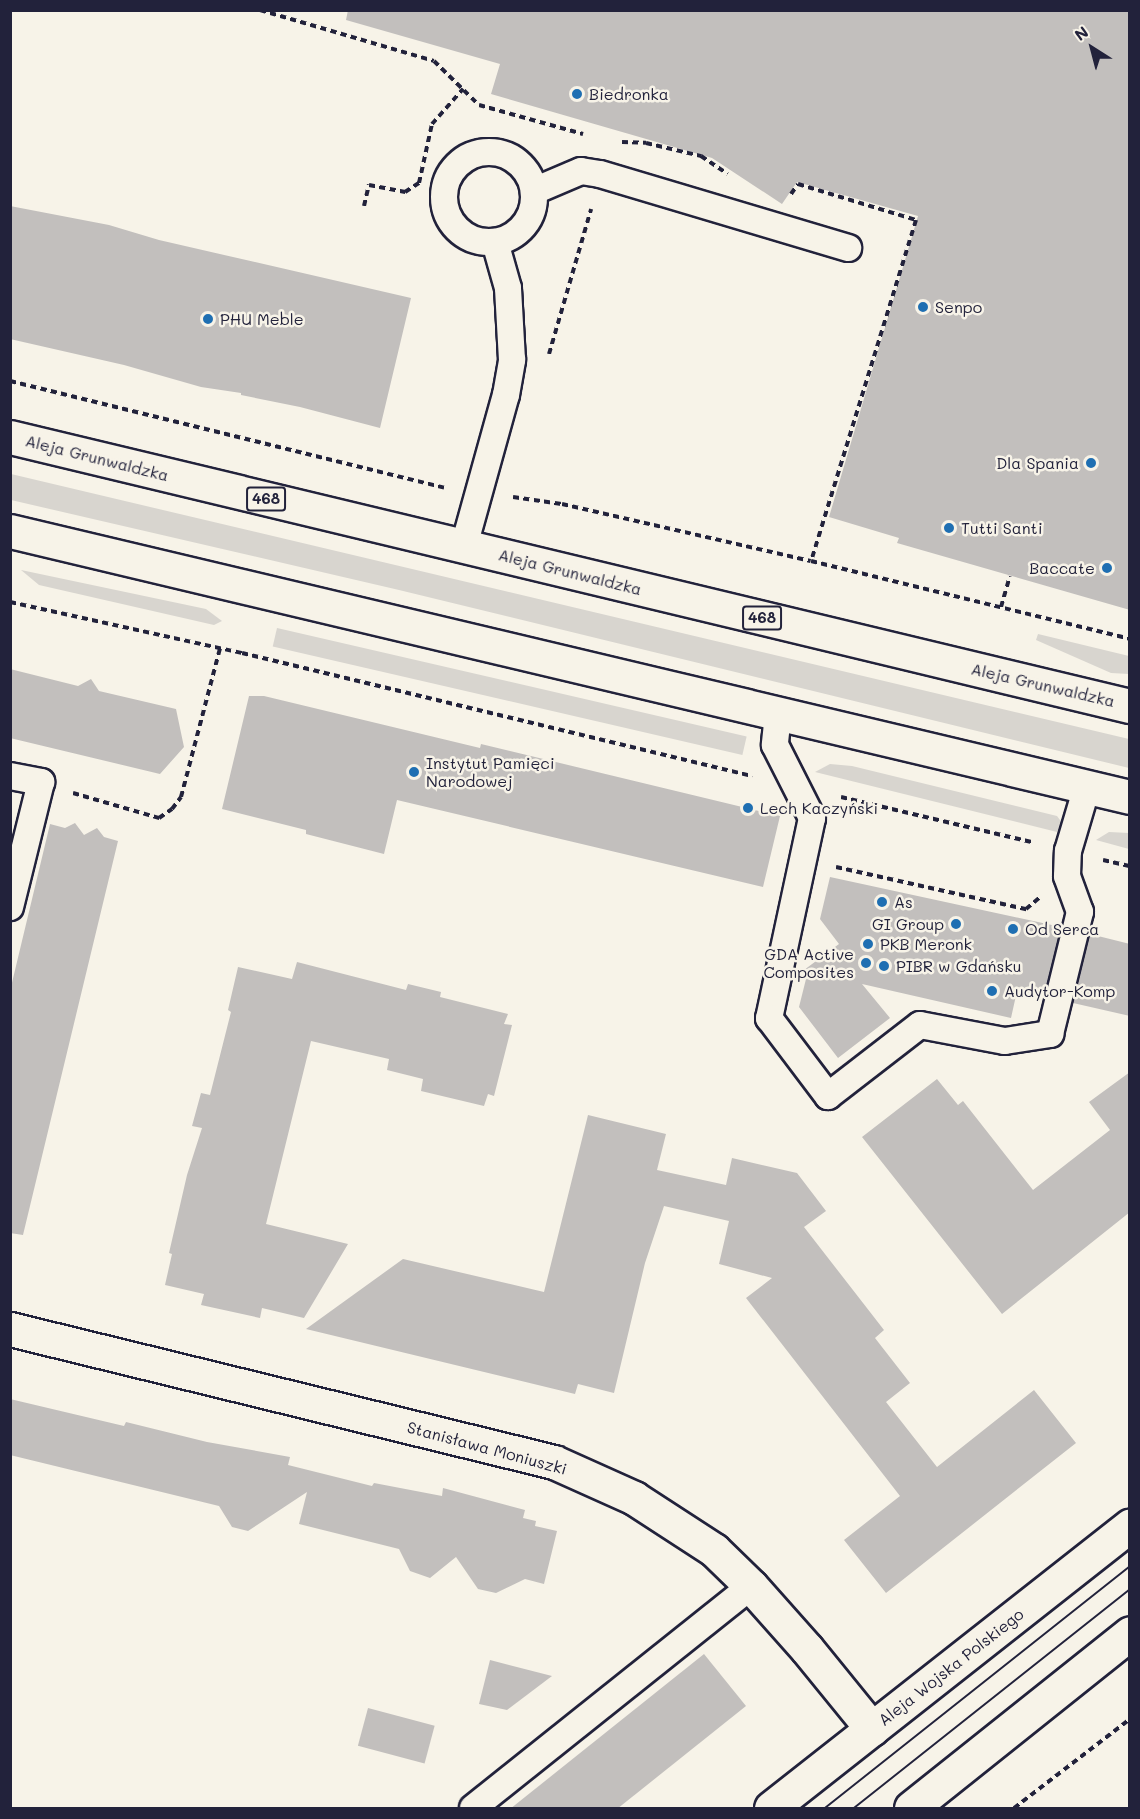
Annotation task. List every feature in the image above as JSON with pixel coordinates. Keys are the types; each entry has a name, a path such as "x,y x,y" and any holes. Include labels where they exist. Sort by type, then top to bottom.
{"main road":[{"name":"Aleja Grunwaldzka","path":"10,437 1130,706"},
{"path":"10,531 1130,797"},
{"name":"Stanisława Moniuszki","path":"10,1329 554,1462 634,1498 714,1550 751,1586 807,1648 872,1729"},
{"name":"Aleja Wojska Polskiego","path":"771,1809 1130,1524"},
{"path":"911,1809 1130,1633"}],"lane":[{"path":"476,153 502,153 514,158 523,167 534,190 534,205 529,219 508,238 495,242 479,241 464,235 452,223 445,208 443,194 446,180 454,168 476,153"},
{"path":"534,190 581,171 600,174 848,248"},
{"path":"464,546 506,395 512,360 508,288 495,242"},
{"path":"778,714 775,745 812,818 769,1018 828,1096 920,1025 1005,1041 1050,1034 1080,912 1067,864 1087,787"},
{"path":"10,776 41,782 10,907"},
{"path":"472,1809 751,1586"}],"path":[{"path":"260,10 434,61 479,105 587,135"},
{"path":"364,206 369,185 405,192 419,183 432,124 463,89"},
{"path":"618,142 646,143 701,156 729,174"},
{"path":"787,200 798,184 916,220 811,561"},
{"path":"548,358 594,197"},
{"path":"10,381 420,484 477,495 562,504 811,561 1130,639"},
{"path":"1001,607 1010,576"},
{"path":"10,602 220,648 794,786 1067,864 1130,866"},
{"path":"41,782 159,818 172,809 181,797 220,648"},
{"path":"803,860 1026,909 1067,864"},
{"path":"1014,1809 1130,1719"}],"shaded area":[{"path":"11,474 1129,739 1129,768 399,590 11,500"},
{"path":"21,570 206,609 222,621 214,625 39,585"},
{"path":"277,628 747,736 742,755 273,647"},
{"path":"1038,634 1129,656 1129,674 1111,673 1036,640"},
{"path":"830,764 852,766 1057,816 1063,824 1057,832 815,772"},
{"path":"1109,832 1129,833 1129,849 1096,840"}],"building":[{"path":"348,10 1130,10 1130,610 897,543 899,538 829,517 918,216 797,182 782,204 712,158 491,94 500,64 346,20"},
{"name":"PHU Meble","path":"10,206 109,225 159,240 411,298 380,428 300,407 241,395 241,393 201,387 124,365 10,339"},
{"path":"10,669 78,686 91,679 99,691 176,709 184,747 160,774 10,738"},
{"name":"Instytut Pamięci Narodowej","path":"249,696 264,696 480,748 481,744 780,816 763,887 397,800 384,854 306,834 306,830 222,809"},
{"path":"75,823 84,835 97,828 104,837 118,841 23,1235 10,1233 10,991 50,824 65,828"},
{"path":"830,877 1061,927 1044,996 1017,991 1011,1018 862,984 890,1018 838,1058 799,1007 808,971 804,970 839,944 820,919"},
{"path":"1090,934 1130,944 1130,1016 1073,1003"},
{"path":"297,962 406,990 408,984 441,992 440,997 508,1014 504,1024 512,1025 494,1096 488,1094 484,1106 421,1091 423,1079 387,1070 389,1059 311,1041 266,1224 348,1244 304,1318 262,1308 260,1318 201,1305 204,1294 165,1285 172,1254 169,1253 187,1175 202,1128 192,1126 201,1093 210,1095 231,1012 228,1010 238,967 292,979"},
{"path":"1130,1072 1130,1212 1002,1314 862,1137 937,1079 958,1105 963,1101 1033,1190 1110,1130 1089,1102"},
{"path":"588,1115 666,1134 657,1170 726,1185 732,1158 797,1173 826,1211 804,1227 884,1330 875,1338 910,1383 886,1402 937,1467 1034,1390 1076,1443 886,1593 844,1540 900,1496 746,1298 772,1278 719,1264 729,1221 664,1206 645,1263 614,1393 578,1384 575,1394 306,1329 403,1259 544,1292"},
{"path":"10,1399 124,1426 126,1422 207,1442 290,1457 288,1465 372,1486 374,1483 442,1496 443,1488 525,1510 523,1518 536,1521 535,1526 557,1531 544,1584 525,1579 496,1593 478,1589 456,1557 430,1578 410,1571 399,1549 299,1524 307,1492 248,1531 232,1527 219,1506 10,1455"},
{"path":"704,1654 746,1706 617,1809 510,1809"},
{"path":"490,1660 552,1676 507,1710 479,1704"},
{"path":"368,1708 435,1726 425,1764 358,1746"}],"tram line":[{"path":"825,1808 1130,1566"},
{"path":"854,1808 1130,1589"}],"place":[{"name":"Biedronka","path":"577,94"},
{"name":"Senpo","path":"923,307"},
{"name":"PHU Meble","path":"208,319"},
{"name":"Dla Spania","path":"1091,463"},
{"name":"Tutti Santi","path":"949,528"},
{"name":"Baccate","path":"1107,568"},
{"name":"Instytut Pamięci Narodowej","path":"414,772"},
{"name":"Lech Kaczyński","path":"748,808"},
{"name":"As","path":"882,902"},
{"name":"GI Group","path":"956,924"},
{"name":"Od Serca","path":"1013,929"},
{"name":"PKB Meronk","path":"868,944"},
{"name":"GDA Active Composites","path":"866,963"},
{"name":"PIBR w Gdańsku","path":"884,966"},
{"name":"Audytor-Komp","path":"992,991"}]}
